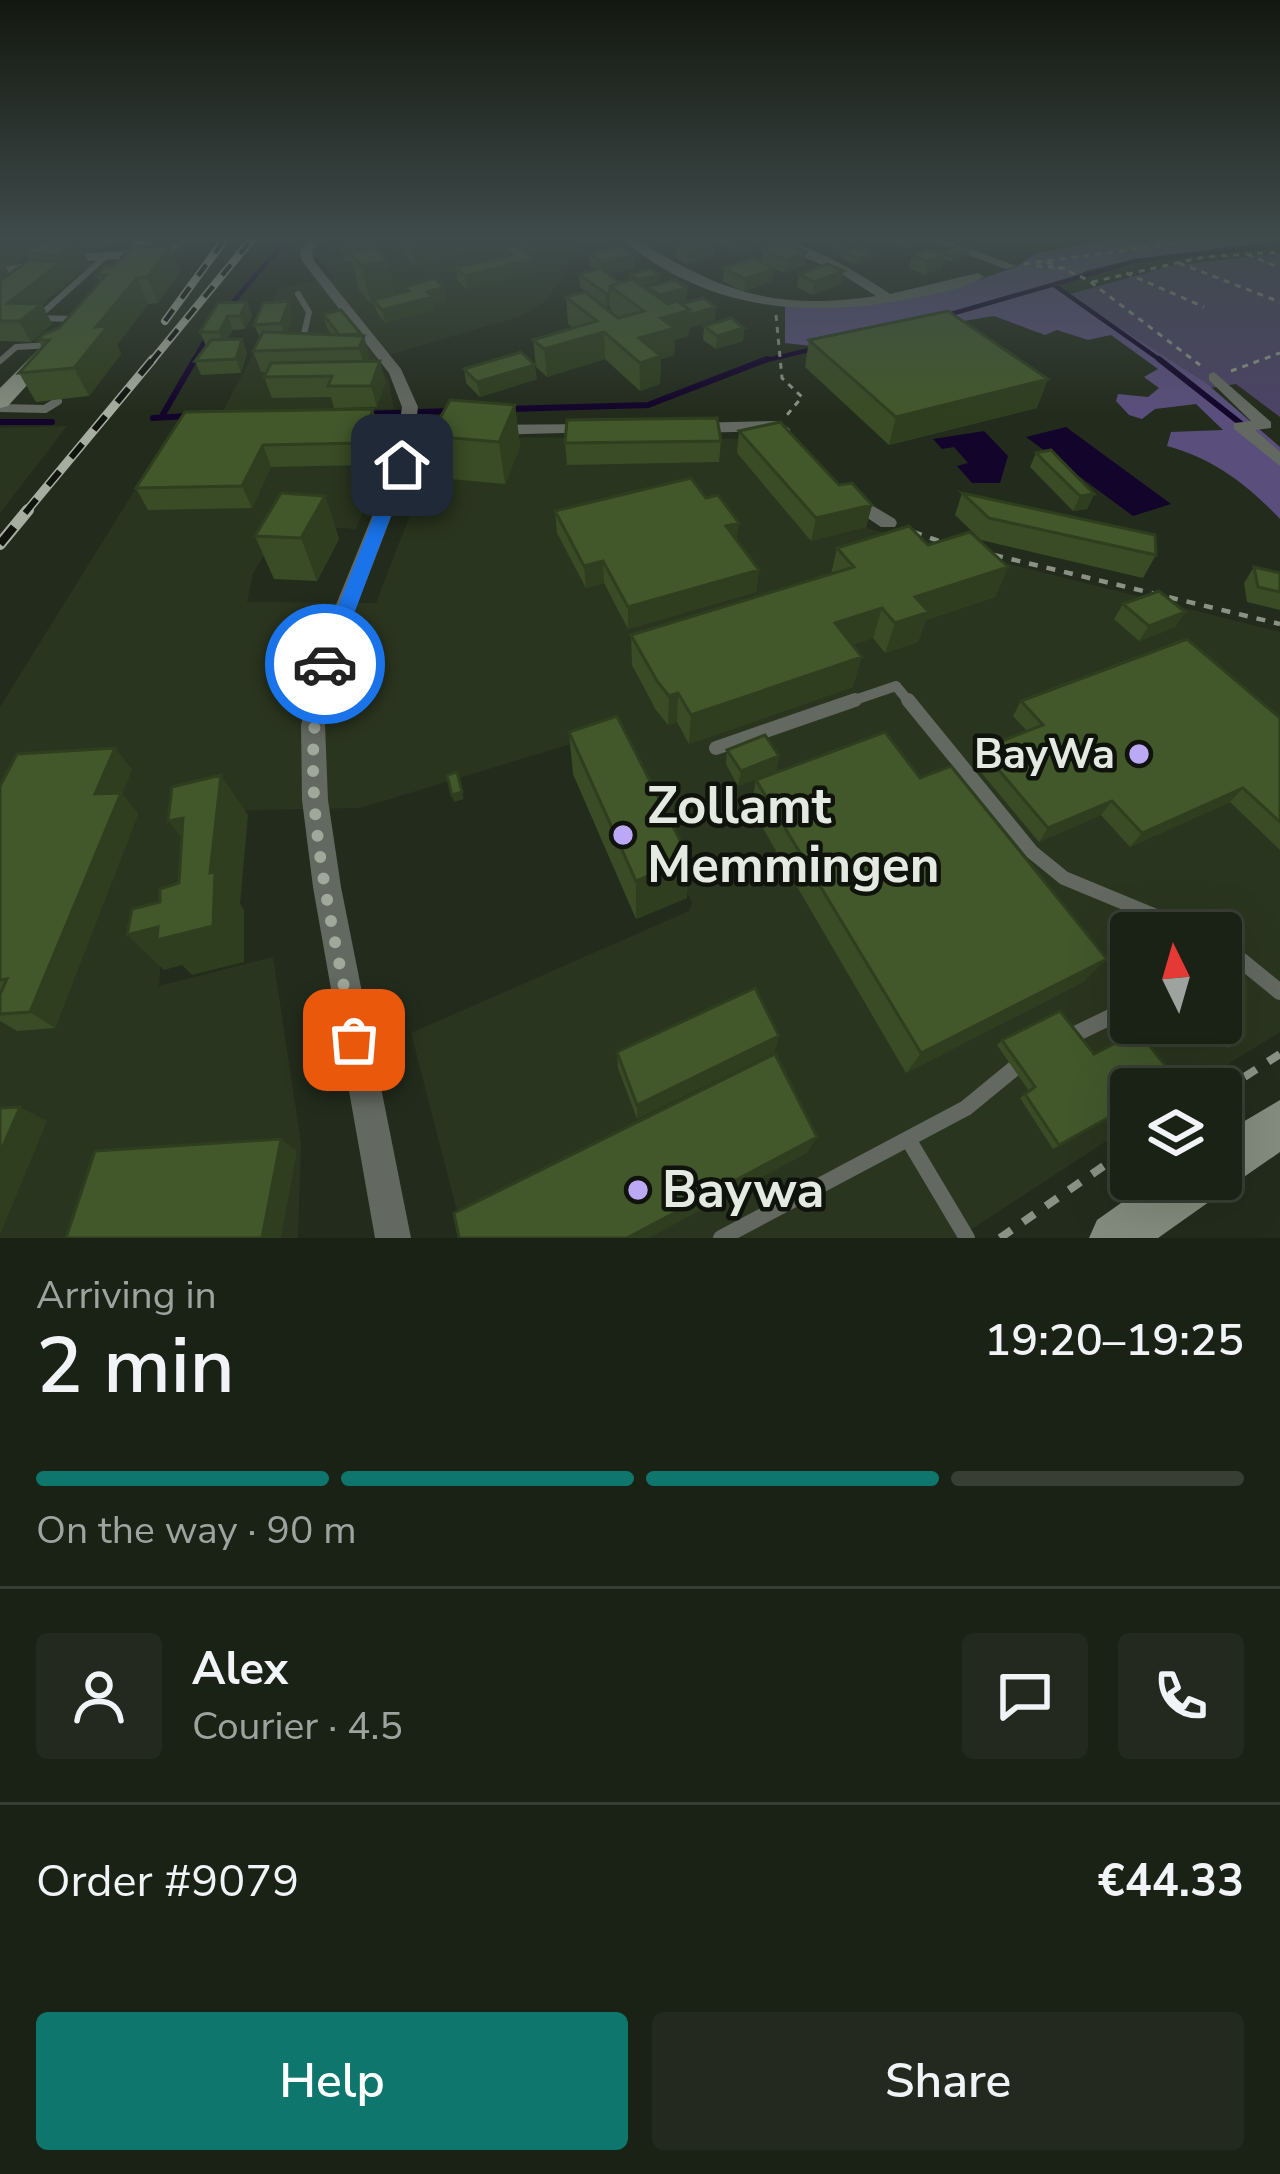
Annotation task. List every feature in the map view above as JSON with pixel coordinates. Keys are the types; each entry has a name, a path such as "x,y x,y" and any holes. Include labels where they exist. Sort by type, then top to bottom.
{"street":[{"path":"0,405 91,297"},
{"path":"336,297 396,371 412,422 393,491 332,638 314,725 315,800 327,887 393,1238"},
{"path":"741,297 776,304 874,297"},
{"path":"1214,377 1264,422 1247,426 1280,461"},
{"path":"671,428 778,427 796,446"},
{"path":"468,430 605,429"},
{"path":"838,489 888,524"},
{"path":"1242,1150 1280,1124"},
{"path":"1114,1238 1168,1200"}],"lane":[{"path":"66,297 37,318 75,319"},
{"path":"300,297 309,312 298,343 310,342"},
{"path":"304,325 350,314"},
{"path":"0,361 16,346 53,345"},
{"path":"0,405 45,409 58,401"},
{"path":"716,748 896,686 1032,852 1064,878 1133,912"},
{"path":"1242,961 1280,992"},
{"path":"1051,1047 1110,1017"},
{"path":"721,1238 966,1108 1031,1057"},
{"path":"908,1139 967,1238"}],"path":[{"path":"1110,297 1214,377 1280,353"},
{"path":"1181,297 1204,307"},
{"path":"776,304 782,378 802,397 778,427"},
{"path":"888,524 949,544"},
{"path":"972,550 1280,624"},
{"path":"1242,1078 1280,1054"},
{"path":"1000,1238 1110,1162"}],"shaded area":[{"path":"274,297 549,297 524,315 376,359 389,382 394,409 223,411 251,358"},
{"path":"893,297 1070,297 1206,383 1280,447 1280,519 1229,474 1167,446 1171,432 1223,430 1196,404 1155,409 1142,419 1129,415 1116,401 1118,394 1148,397 1159,388 1144,377 1158,369 1111,335 1088,340 1057,330 1045,335 994,316 812,346 785,343 785,307"},
{"path":"1070,297 1280,297 1280,417 1236,384 1203,389"},
{"path":"392,418 378,477 356,529 284,524 253,573 247,602 376,603 436,448 462,437 770,439 869,529 1280,632 1280,1032 1222,1068 1110,1068 1110,1139 958,1238 464,1238 411,1033 689,911 692,903 610,732 360,808 197,811 161,956 159,986 273,957 301,1143 298,1238 0,1238 0,707 177,422"},
{"path":"67,426 44,456 0,513 0,428"},
{"path":"1066,427 1171,504 1133,516 1026,437"},
{"path":"984,431 1008,456 1000,483 972,483 957,466 968,463 954,447 942,449 933,439"}],"building":[{"path":"0,297 16,297 8,303 42,304 20,321 0,321"},
{"path":"87,297 121,297 96,327 108,326 74,368 19,373 49,340 38,340 59,328"},
{"path":"386,297 432,297 382,310 373,300"},
{"path":"567,297 591,297 618,318 644,311 625,297 658,297 690,310 661,318 675,328 639,338 661,356 640,363 604,332 544,349 533,340 597,321"},
{"path":"703,298 716,307 689,315 682,304"},
{"path":"289,301 281,323 254,325 263,303"},
{"path":"247,302 240,316 228,316 219,332 200,332 218,303"},
{"path":"341,310 361,334 339,335 323,314"},
{"path":"948,311 1048,379 896,417 809,340"},
{"path":"731,318 744,328 717,336 704,326"},
{"path":"263,332 364,336 359,348 253,351"},
{"path":"242,339 236,359 195,361 211,340"},
{"path":"521,352 535,365 477,382 464,369"},
{"path":"380,361 371,386 328,386 332,376 264,377 271,363"},
{"path":"450,400 515,405 499,442 430,436"},
{"path":"373,409 361,443 263,445 242,486 136,488 185,412"},
{"path":"717,418 721,441 565,443 567,420"},
{"path":"780,422 839,485 852,483 872,505 816,518 739,431"},
{"path":"1051,450 1094,494 1080,496 1036,453"},
{"path":"691,478 706,498 718,495 739,523 726,526 759,570 628,607 603,561 584,566 555,511"},
{"path":"281,493 325,496 301,538 255,536"},
{"path":"962,493 1155,535 1156,555 989,518"},
{"path":"909,526 928,545 970,532 1008,567 915,597 929,612 895,623 882,608 835,623 862,657 691,715 678,693 669,696 657,681 631,635 854,567 837,548"},
{"path":"1254,567 1280,573 1280,592 1258,587"},
{"path":"1159,591 1185,612 1149,626 1123,604"},
{"name":"BayWa","path":"1187,639 1280,718 1280,822 1243,788 1142,833 1112,801 1048,828 981,749 1043,725 1021,701"},
{"path":"617,716 690,860 636,881 569,732"},
{"path":"885,732 920,778 951,766 1107,959 921,1053 756,780"},
{"path":"765,735 779,756 741,771 727,750"},
{"path":"115,748 95,794 121,793 30,1012 0,1014 0,994 7,979 0,980 0,786 17,754"},
{"path":"457,772 462,792 452,795 447,775"},
{"path":"221,775 210,873 215,872 213,926 157,940 158,927 127,935 132,909 160,902 160,889 179,883 183,818 168,821 172,787"},
{"path":"1242,979 1246,981 1242,1036"},
{"path":"755,988 779,1036 637,1105 617,1052"},
{"path":"1060,1011 1094,1054 1113,1044 1148,1044 1167,1068 1110,1068 1110,1117 1059,1145 1025,1094 1035,1087 1002,1040"},
{"name":"Baywa","path":"775,1054 817,1137 627,1238 459,1238 454,1213"},
{"path":"20,1107 0,1153 0,1108"},
{"path":"281,1139 262,1238 66,1238 95,1151"}],"waterway":[{"path":"227,309 237,297"},
{"path":"944,316 1011,297"},
{"path":"1071,297 1161,361"},
{"path":"193,362 208,335"},
{"path":"760,362 813,349"},
{"path":"162,416 195,359"},
{"path":"760,362 767,359"},
{"path":"1161,361 1244,426"},
{"path":"508,409 648,405 760,362"},
{"path":"364,414 451,411"},
{"path":"153,418 187,416"},
{"path":"0,422 52,422"}],"railway":[{"path":"165,321 183,297"},
{"path":"151,362 205,297"},
{"path":"25,513 153,359"},
{"path":"0,544 28,510"}],"way so far":[{"path":"325,664 314,725 315,800 354,1040"}],"place":[{"name":"BayWa","path":"1139,754"},
{"name":"Zollamt Memmingen","path":"623,835"},
{"name":"Baywa","path":"638,1190"}],"route":[{"path":"325,664 402,465"}]}
